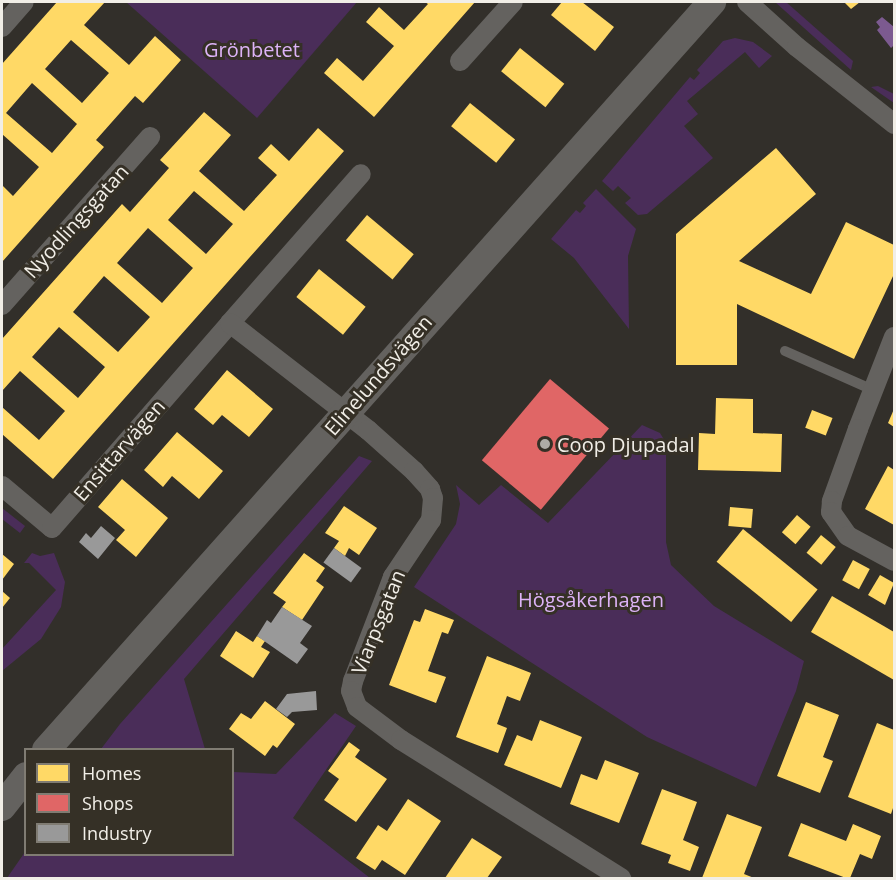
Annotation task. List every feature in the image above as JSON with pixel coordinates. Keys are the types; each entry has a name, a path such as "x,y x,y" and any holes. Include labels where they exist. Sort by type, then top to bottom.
{"street":[{"path":"460,61 513,2"},
{"name":"Elinelundsvägen","path":"48,748 712,2"},
{"path":"747,2 833,76 894,124"},
{"name":"Nyodlingsgatan","path":"2,305 150,137"},
{"name":"Ensittarvägen","path":"2,486 52,528 361,174"},
{"path":"230,323 344,413"},
{"path":"894,337 832,501 831,512 848,536 894,561"},
{"name":"Viarpsgatan","path":"344,413 414,471 430,489 434,509 425,531 393,577 354,681 353,700 363,713 401,740 621,879"},
{"path":"2,807 24,779"}],"lane":[{"path":"785,351 873,390"}],"green space":[{"name":"Grönbetet","path":"126,2 357,2 257,118"},
{"path":"775,2 786,2 853,61 851,70"},
{"path":"735,38 753,42 772,56 759,68 745,52 687,101 698,114 684,126 713,158 647,214 638,215 625,203 631,198 618,186 613,191 602,181 690,77 694,80 700,73 697,70 723,41"},
{"path":"878,86 894,94 894,103 871,87"},
{"path":"596,189 636,229 628,256 629,329 574,258 551,239 576,210 580,213 586,206 583,203"},
{"name":"Högsåkerhagen","path":"642,425 660,433 666,443 666,542 671,565 714,606 804,661 796,691 756,787 647,737 414,587 456,524 460,504 456,485 479,505 501,485 548,523"},
{"path":"359,456 372,461 184,679 205,748 102,748 120,724"},
{"path":"2,508 25,526 20,533 2,519"},
{"path":"32,553 40,556 54,553 65,582 61,607 41,639 2,671 2,649 56,590 29,563 24,563"},
{"path":"335,713 356,726 293,818 370,878 7,878 24,853 24,856 234,856 234,772 276,774"}],"shaded area":[{"path":"882,17 894,27 894,45 891,48 877,30 880,27 876,22"}],"building: Homes":[{"path":"57,2 105,2 84,25 129,65 155,36 181,60 143,103 135,96 96,140 104,147 2,262 2,185 13,196 39,167 2,134 2,64","holes":["71,40 109,73 82,103 45,69","32,83 77,124 52,153 6,113"]},
{"path":"425,2 475,2 374,117 324,73 337,58 363,81 394,46 366,22 379,7 404,30 428,4"},
{"path":"562,2 582,2 614,27 595,51 551,15"},
{"path":"844,2 860,2 851,9"},
{"path":"520,48 564,84 545,107 501,71"},
{"path":"470,103 515,140 496,163 451,126"},
{"path":"204,112 231,135 199,171 244,211 277,175 258,158 271,144 289,161 318,128 344,151 53,479 2,434 2,407 39,440 65,411 20,371 2,391 2,339 122,204 130,212 169,168 160,160","holes":["194,191 233,224 206,254 168,220","148,228 193,268 162,303 117,263","104,276 150,317 118,352 73,312","59,327 105,367 78,398 32,357"]},
{"path":"776,148 816,194 739,261 811,294 846,222 894,245 894,274 854,359 737,304 737,365 676,365 676,234"},
{"path":"367,215 414,254 393,279 346,240"},
{"path":"319,269 366,307 343,335 296,297"},
{"path":"227,370 273,409 249,437 222,415 213,425 194,409"},
{"path":"716,398 753,399 753,433 782,434 781,472 698,470 699,433 715,434"},
{"path":"894,409 894,427 888,423"},
{"path":"812,410 833,418 826,436 805,428"},
{"path":"177,432 223,471 199,499 172,476 163,487 144,470"},
{"path":"888,466 894,470 894,525 865,509"},
{"path":"122,479 168,518 136,557 116,540 125,530 98,507"},
{"path":"344,506 377,528 359,555 349,548 345,556 334,548 339,541 325,533"},
{"path":"730,507 753,509 751,528 728,526"},
{"path":"797,515 811,527 795,544 782,532"},
{"path":"743,529 818,589 791,622 717,562"},
{"path":"821,535 836,547 821,565 807,553"},
{"path":"304,553 325,568 316,581 324,587 302,620 282,607 286,602 273,593"},
{"path":"2,554 14,564 2,580"},
{"path":"853,560 870,569 859,589 842,580"},
{"path":"880,575 894,583 885,605 868,595"},
{"path":"2,591 10,598 2,608"},
{"path":"832,596 894,632 894,680 811,632"},
{"path":"425,609 454,620 448,634 442,632 428,671 446,677 436,703 389,685 414,620 420,622"},
{"path":"236,631 253,642 257,636 265,641 261,647 270,652 253,678 220,656"},
{"path":"487,656 531,673 520,701 507,696 497,724 507,728 498,753 456,737"},
{"path":"265,701 295,724 277,748 273,745 265,756 229,729 241,713 251,719"},
{"path":"806,702 839,715 823,757 833,761 820,793 777,776"},
{"path":"540,720 582,737 561,788 504,765 517,735 532,741"},
{"path":"877,723 894,730 894,805 891,814 848,797"},
{"path":"349,742 360,750 355,757 387,779 356,822 324,800 339,779 328,771"},
{"path":"605,760 639,773 619,823 570,804 581,774 597,780"},
{"path":"662,789 697,802 683,840 699,847 690,871 668,863 671,855 641,844"},
{"path":"408,799 441,821 405,875 382,860 375,870 356,858 378,825 387,831"},
{"path":"727,814 762,827 744,874 754,878 702,878"},
{"path":"801,823 846,841 853,824 881,836 872,859 860,854 850,878 846,878 788,856"},
{"path":"472,838 502,857 487,878 445,878"}],"building: Shops":[{"name":"Coop Djupadal","path":"550,379 609,428 541,510 482,460"}],"building: Industry":[{"path":"101,526 115,538 98,559 79,542 86,533 91,538"},
{"path":"334,548 362,568 351,583 323,563"},
{"path":"282,607 312,626 300,643 308,649 297,664 257,636 267,620 271,623"},
{"path":"316,691 317,710 292,712 287,717 276,709 287,694"}],"place":[{"name":"Coop Djupadal","path":"545,444"}]}
